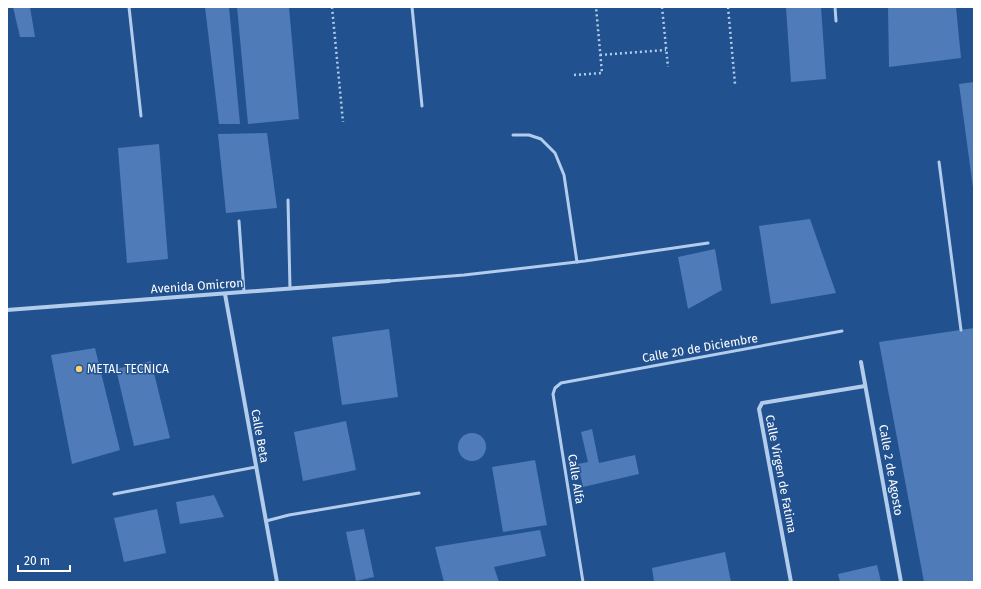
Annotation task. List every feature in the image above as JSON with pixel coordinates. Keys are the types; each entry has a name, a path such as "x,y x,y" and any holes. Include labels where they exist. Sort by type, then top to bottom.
{"street":[{"name":"Avenida Omicron","path":"7,310 389,281"},
{"name":"Calle Beta","path":"224,294 277,582"},
{"name":"Calle 2 de Agosto","path":"861,362 901,582"},
{"name":"Calle Virgen de Fatima","path":"791,582 759,409 762,403 865,386"}],"lane":[{"path":"130,7 141,116"},
{"path":"412,7 422,106"},
{"path":"835,7 836,21"},
{"path":"513,135 529,135 541,139 555,153 564,175 577,262"},
{"path":"939,162 961,330"},
{"path":"288,200 290,289"},
{"path":"239,221 244,292"},
{"path":"389,281 464,275 577,262 708,243"},
{"name":"Calle 20 de Diciembre","path":"561,383 842,331"},
{"name":"Calle Alfa","path":"561,383 555,388 553,394 583,582"},
{"path":"114,494 256,466"},
{"path":"266,521 289,515 419,493"}],"path":[{"path":"332,7 343,122"},
{"path":"574,75 602,72 596,7"},
{"path":"662,7 668,67"},
{"path":"728,7 735,84"},
{"path":"600,55 666,50"}],"building":[{"path":"13,7 30,7 35,37 20,37"},
{"path":"205,7 229,7 240,124 219,124"},
{"path":"237,7 289,7 299,119 248,124"},
{"path":"786,7 821,7 826,79 791,82"},
{"path":"888,7 956,7 961,58 889,67"},
{"path":"974,82 974,188 973,188 959,84"},
{"path":"267,133 277,208 226,213 218,134"},
{"path":"159,144 168,259 127,263 118,148"},
{"path":"810,219 836,293 771,304 759,226"},
{"path":"715,249 722,290 688,309 678,257"},
{"path":"974,328 974,582 924,582 879,342"},
{"path":"389,329 398,397 342,405 332,337"},
{"path":"95,348 120,450 72,464 51,355"},
{"path":"151,361 170,438 134,446 116,369"},
{"path":"346,421 356,470 303,481 294,432"},
{"path":"592,429 599,463 635,455 639,474 583,487 578,464 588,462 581,432"},
{"path":"472,433 482,437 486,447 482,457 472,461 462,457 458,447 462,437"},
{"path":"535,460 547,525 503,532 492,467"},
{"path":"214,495 224,517 180,524 176,502"},
{"path":"157,509 166,553 124,562 114,518"},
{"path":"364,529 374,577 356,581 346,532"},
{"path":"540,530 546,556 494,567 499,582 444,582 435,547"},
{"path":"725,552 731,582 654,582 652,568"},
{"path":"877,565 881,582 840,582 838,574"}],"place":[{"name":"METAL TECNICA","path":"79,369"}]}
